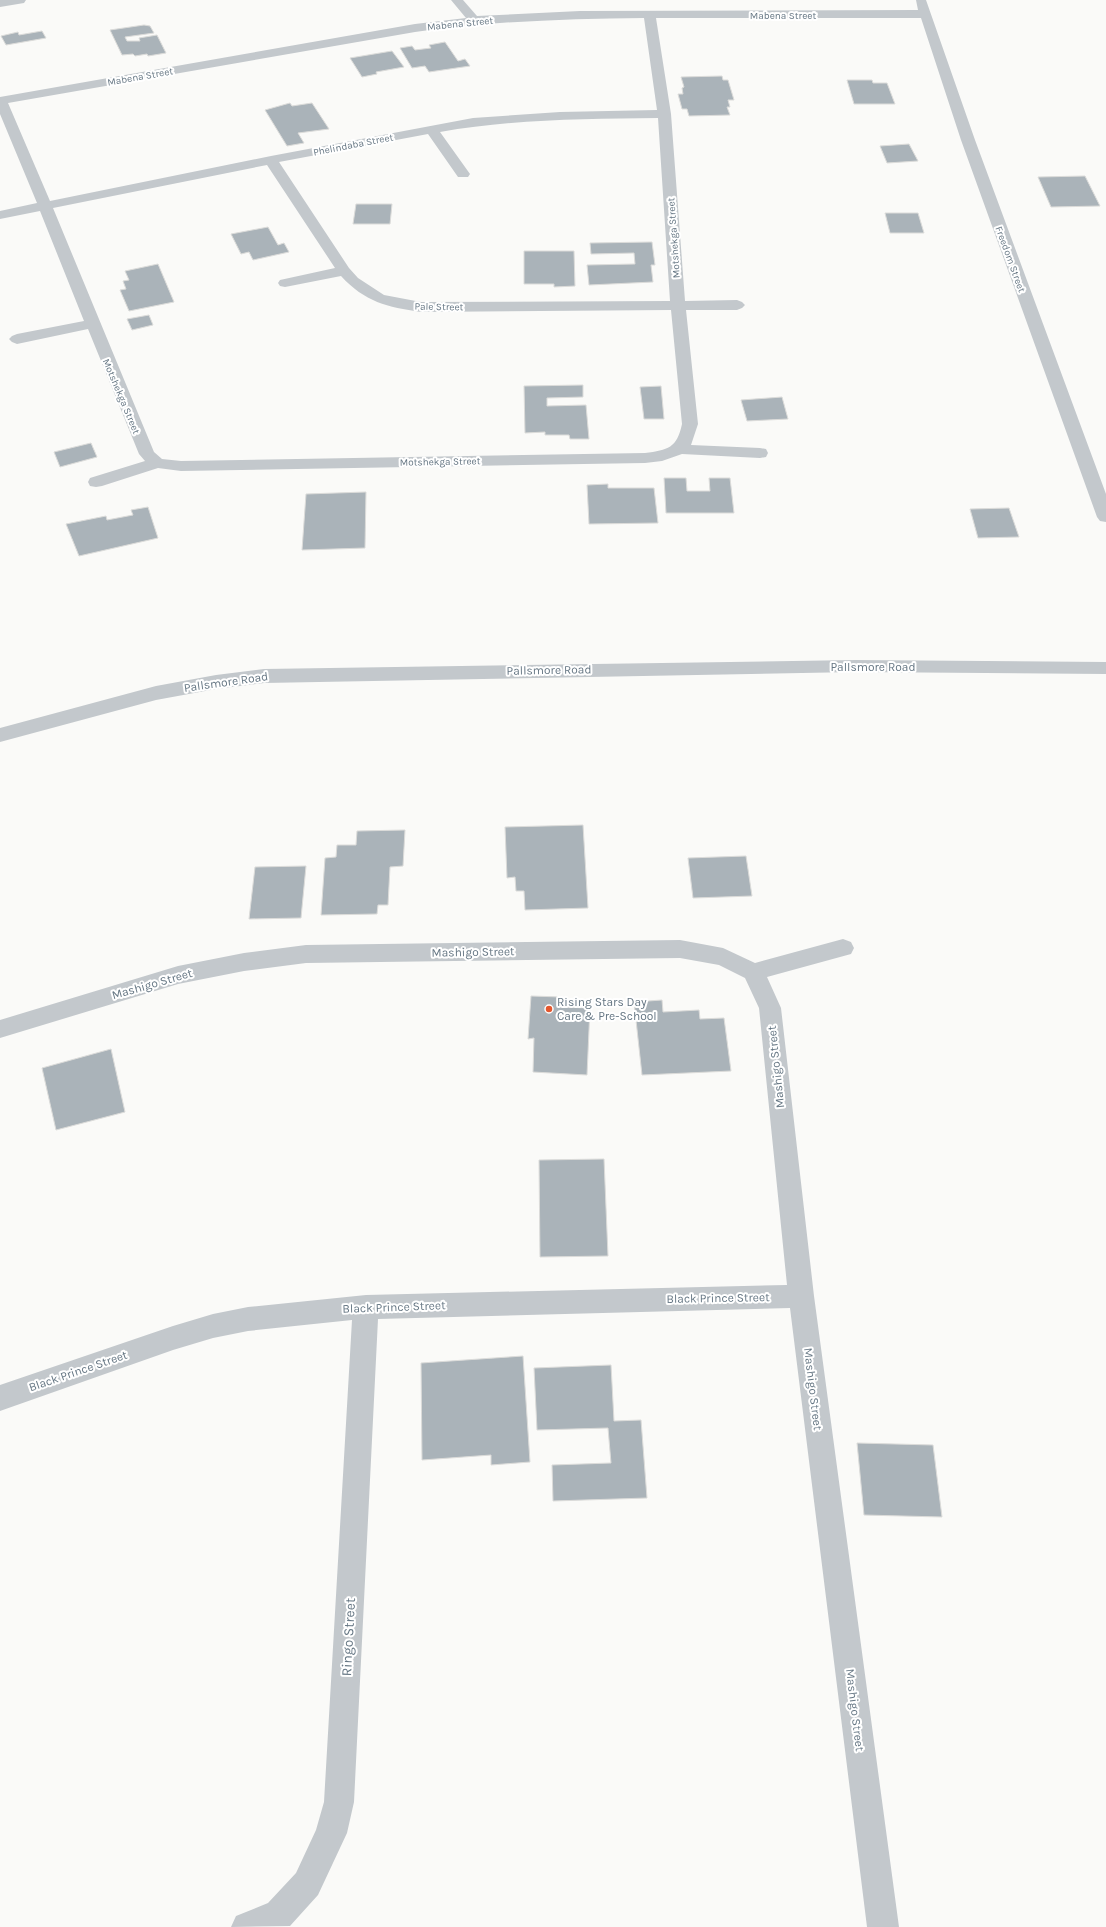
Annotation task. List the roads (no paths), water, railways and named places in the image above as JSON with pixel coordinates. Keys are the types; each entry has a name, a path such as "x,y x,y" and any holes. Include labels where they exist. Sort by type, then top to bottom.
{"street":[{"path":"0,3 20,0"},
{"path":"457,0 474,20"},
{"name":"Freedom Street","path":"920,0 973,154 1106,517"},
{"name":"Mabena Street","path":"0,101 415,28 474,20 580,15 650,16 926,14"},
{"name":"Motshekga Street","path":"0,101 46,205 92,324 147,454 157,463 181,466 645,458 664,456 681,449 688,436 690,424 678,305 664,114 650,16"},
{"name":"Phelindaba Street","path":"0,215 431,129 514,118 664,114"},
{"path":"431,129 463,174"},
{"name":"Pale Street","path":"271,160 344,271 357,286 371,296 391,303 421,307 737,305"},
{"path":"285,283 344,271"},
{"path":"17,339 92,324"},
{"path":"681,449 760,453"},
{"path":"96,482 157,463"},
{"name":"Pallsmore Road","path":"0,735 156,693 216,682 264,676 855,666 1106,668"},
{"path":"753,972 843,948"},
{"name":"Mashigo Street","path":"0,1029 178,975 244,962 306,954 680,949 723,957 753,972 770,1008 801,1296 884,1927"},
{"name":"Black Prince Street","path":"0,1398 213,1326 248,1319 366,1307 801,1296"},
{"name":"Ringo Street","path":"247,1927 279,1915 307,1884 331,1833 339,1802 366,1307"}],"place":[{"name":"Rising Stars Day Care & Pre-School","path":"549,1009"}]}
